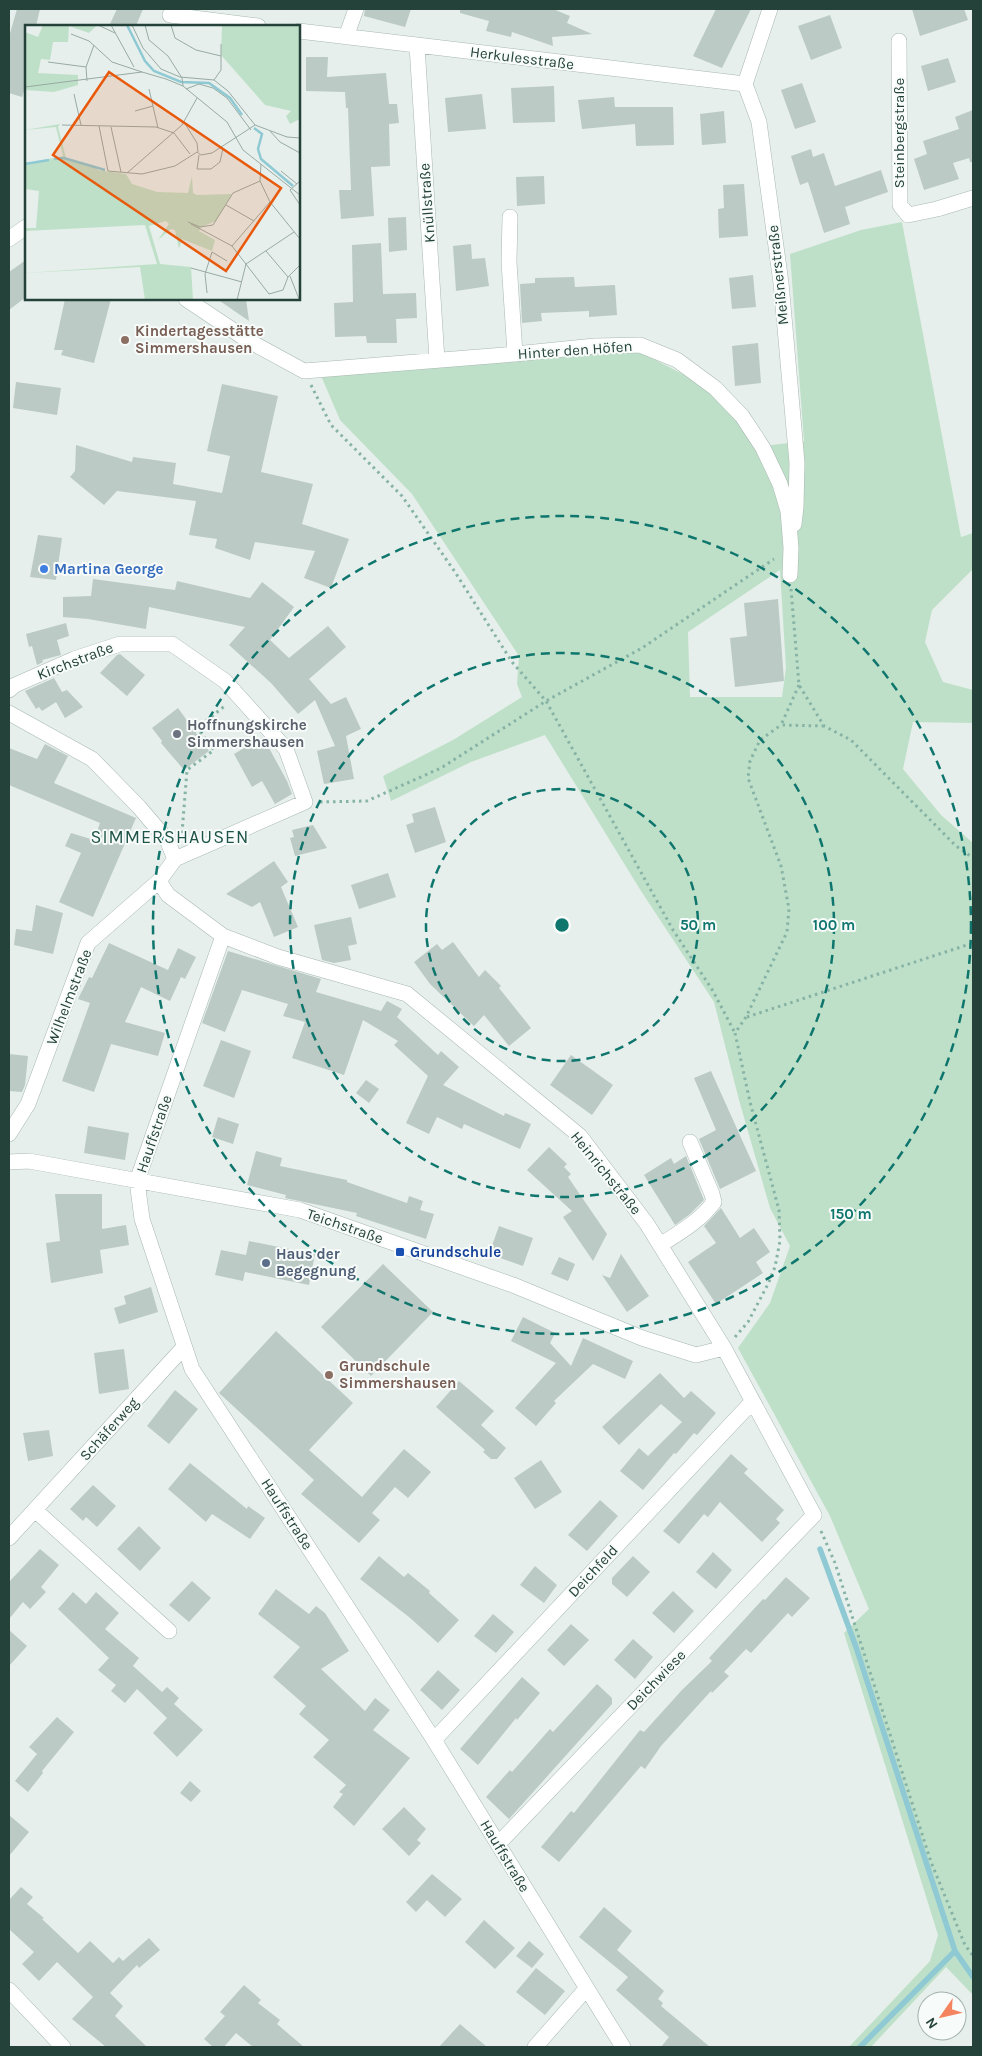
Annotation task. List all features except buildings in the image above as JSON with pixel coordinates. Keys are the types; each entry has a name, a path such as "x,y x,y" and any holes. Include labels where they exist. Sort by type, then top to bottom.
{"street":[{"path":"346,37 356,9"},
{"path":"745,84 770,9"},
{"path":"168,17 248,25"},
{"name":"Herkulesstraße","path":"300,31 745,84"},
{"name":"Steinbergstraße","path":"899,41 900,205 908,215 937,209 973,198"},
{"name":"Knüllstraße","path":"416,46 437,360"},
{"name":"Meißnerstraße","path":"745,84 759,122 780,283 796,463 796,507 791,548"},
{"path":"510,217 509,262 515,354"},
{"path":"9,239 25,228"},
{"path":"188,300 249,340 304,372"},
{"name":"Hinter den Höfen","path":"304,372 595,346 640,345 677,360 715,388 742,416 758,440 782,493 788,512 791,548 790,575"},
{"name":"Kirchstraße","path":"9,690 15,685 74,659 120,644 172,644 225,681 286,749 306,802"},
{"path":"9,713 92,759 139,807 180,857 306,802"},
{"name":"Wilhelmstraße","path":"9,1134 28,1104 88,944 159,881 180,857"},
{"name":"Heinrichstraße","path":"159,881 168,895 223,936 278,958 407,994 580,1136 647,1224 724,1348 814,1515"},
{"name":"Hauffstraße","path":"223,936 137,1181 142,1219 180,1328 184,1347 192,1369 434,1740 623,2047"},
{"path":"660,1245 695,1222 707,1212 714,1202 690,1142"},
{"name":"Teichstraße","path":"9,1162 29,1161 300,1210 513,1285 642,1338 696,1354 724,1348"},
{"name":"Schäferweg","path":"9,1538 184,1347"},
{"name":"Deichfeld","path":"434,1740 752,1402"},
{"path":"35,1510 169,1631"},
{"name":"Deichwiese","path":"498,1844 814,1515"},
{"path":"535,2047 586,1989"},
{"path":"9,1990 63,2047"}],"path":[{"path":"304,372 332,425 402,496 455,572 512,662 546,701 673,930 713,991 735,1033 750,1102 779,1210 780,1241 775,1267 759,1302 748,1322 724,1348"},
{"path":"306,802 367,801 441,768 546,701 642,648 791,548"},
{"path":"790,575 799,685 824,726"},
{"path":"735,1033 746,1017 787,932 789,909 781,866 748,778 750,761 760,740 781,725 799,685"},
{"path":"180,857 188,770 214,750 197,728 238,696"},
{"path":"781,725 824,726 851,740 956,846 973,858"},
{"path":"746,1017 973,943"},
{"path":"814,1515 835,1563 931,1862 965,1945 973,1956"}],"green space":[{"path":"902,222 961,537 973,533 973,569 932,610 925,642 943,682 973,690 973,723 913,722 903,769 941,815 973,843 973,1995 946,1967 924,1991 917,1991 917,1998 871,2047 849,2047 930,1961 938,1935 844,1633 869,1609 830,1516 738,1348 770,1303 790,1246 770,1208 739,1100 714,1002 641,891 545,735 471,762 391,801 383,776 453,740 522,697 517,684 519,656 412,494 340,420 319,371 624,351 644,354 690,378 735,412 756,447 804,441 790,254 861,230","holes":["780,570 786,668 782,697 690,697 688,632"]}],"waterway":[{"path":"820,1549 856,1647 955,1951 973,1977"},
{"path":"860,2047 955,1951"}],"place":[{"name":"Kindertagesstätte Simmershausen","path":"125,340"},
{"name":"Martina George","path":"44,569"},
{"name":"Hoffnungskirche Simmershausen","path":"177,734"},
{"name":"Grundschule","path":"400,1252"},
{"name":"Haus der Begegnung","path":"266,1263"},
{"name":"Grundschule Simmershausen","path":"329,1375"}],"district":[{"name":"SIMMERSHAUSEN","path":"170,837"}]}
